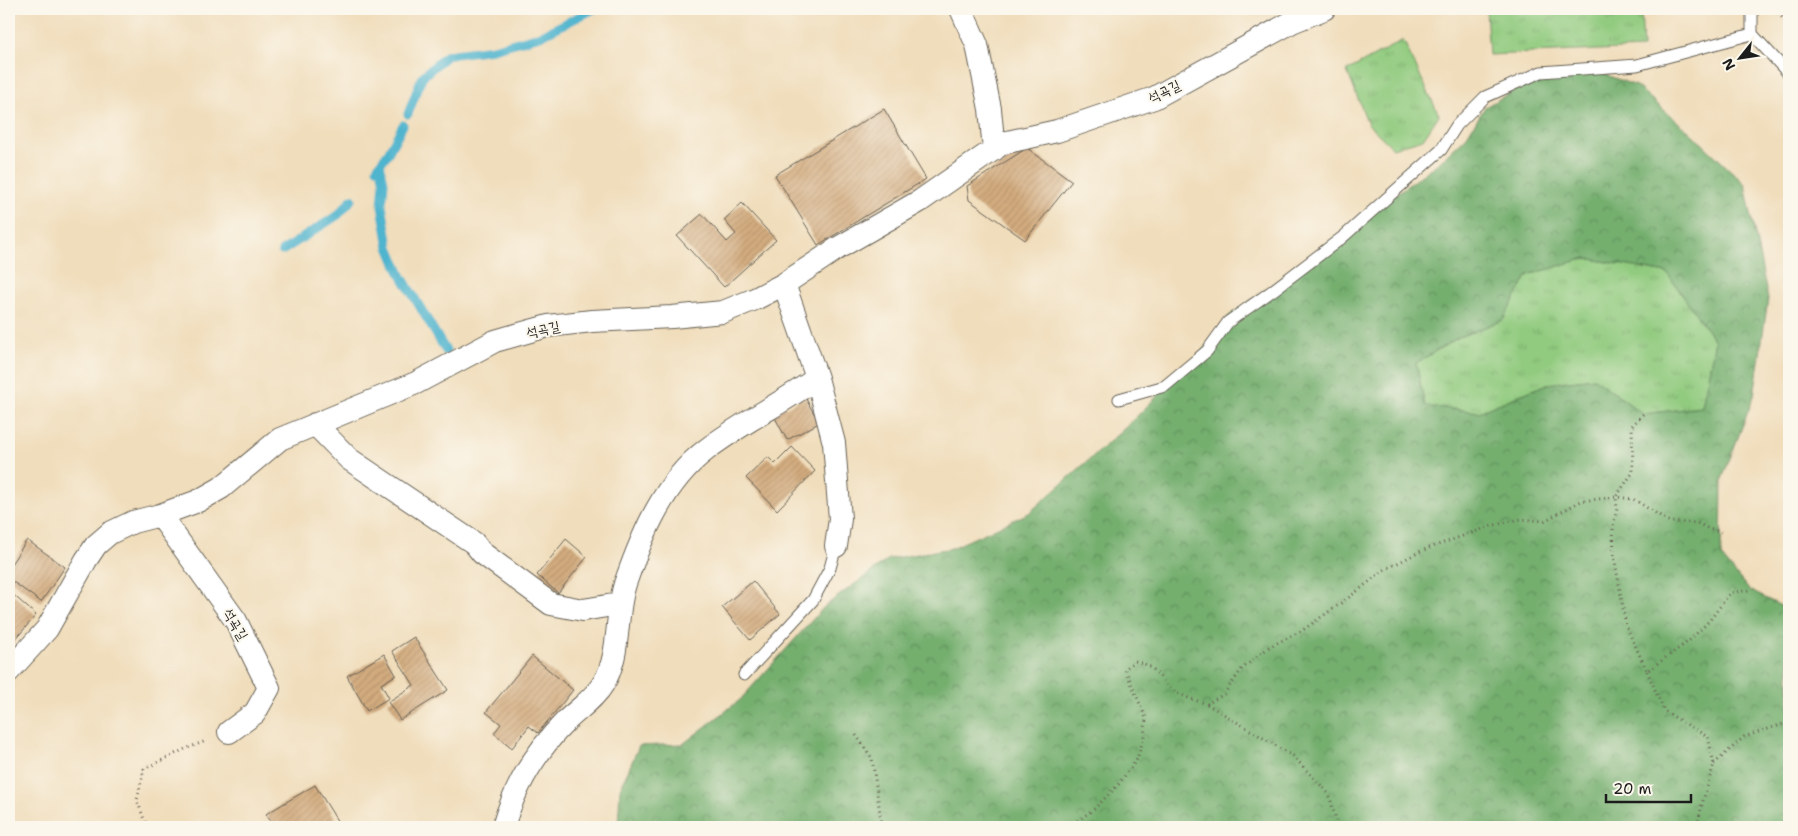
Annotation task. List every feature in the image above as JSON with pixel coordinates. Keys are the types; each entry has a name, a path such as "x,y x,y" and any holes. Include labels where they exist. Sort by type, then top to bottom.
{"street":[{"path":"961,9 977,45 990,109 994,150"},
{"name":"석곡길","path":"9,671 47,629 96,544 110,533 133,522 160,515 198,501 221,488 280,439 416,382 495,341 557,325 723,312 755,299 784,284 838,248 920,201 1003,144 1058,131 1154,98 1292,22 1324,9"},
{"path":"784,284 817,378 834,443 840,519 836,546"},
{"path":"503,827 519,784 540,749 566,720 590,700 603,684 610,668 625,583 651,520 667,492 683,471 705,451 817,378"},
{"path":"315,424 349,458 474,544 482,553 551,604 583,610 620,604"},
{"name":"석곡길","path":"160,515 236,621 269,688 255,713 229,732"}],"lane":[{"path":"1752,9 1752,34 1789,74"},
{"path":"1119,399 1166,386 1207,351 1228,322 1343,237 1441,150 1457,125 1485,98 1540,72 1636,65 1752,34"},
{"path":"744,675 812,600 830,568 836,546"}],"path":[{"path":"1776,9 1789,26"},
{"path":"1643,414 1632,426 1633,472 1616,497 1617,509 1613,526 1614,555 1626,626 1664,711 1708,737 1714,764 1697,827"},
{"path":"1207,704 1224,694 1242,670 1269,647 1303,630 1384,570 1421,551 1491,526 1521,519 1544,521 1581,501 1616,497 1633,499 1670,522 1697,523 1721,532"},
{"path":"1647,672 1689,641 1710,620 1730,593 1749,590"},
{"path":"1064,827 1072,825 1094,809 1118,785 1137,759 1144,737 1146,718 1125,669 1135,661 1148,664 1172,689 1187,698 1207,704 1293,756 1329,794 1338,827"},
{"path":"1714,764 1744,737 1789,722"},
{"path":"147,827 138,800 144,769 185,749 229,732"},
{"path":"856,735 872,758 882,827"}],"green space":[{"path":"1486,9 1641,9 1643,48 1489,55"},
{"path":"1403,40 1439,115 1423,139 1393,148 1368,124 1347,71"},
{"path":"1590,69 1636,86 1692,134 1745,184 1768,299 1754,396 1722,479 1721,556 1749,590 1789,610 1789,821 1764,827 618,827 620,789 639,746 683,744 740,700 825,606 889,559 952,548 1029,513 1126,427 1199,355 1229,316 1441,161 1467,136 1485,107 1534,79","holes":["1586,258 1667,273 1715,341 1702,407 1643,414 1594,378 1547,384 1479,412 1425,406 1416,363 1459,337 1503,320 1528,275"]},
{"path":"1586,258 1667,273 1715,341 1702,407 1643,414 1594,378 1547,384 1479,412 1425,406 1416,363 1459,337 1503,320 1528,275"}],"building":[{"path":"884,109 926,179 818,245 775,175"},
{"path":"1027,148 1072,181 1025,240 969,200 967,186"},
{"path":"742,203 776,240 724,287 677,236 702,214 727,242 736,234 724,220"},
{"path":"805,397 819,423 787,440 773,414"},
{"path":"792,447 815,471 777,510 746,478 768,457 775,464"},
{"path":"566,539 587,557 558,593 537,575"},
{"path":"27,540 65,567 41,602 9,579 9,567"},
{"path":"753,581 780,614 750,640 722,607"},
{"path":"9,591 36,615 9,647"},
{"path":"414,637 448,690 400,720 388,702 414,685 392,651"},
{"path":"384,654 396,675 381,684 389,698 367,711 347,676"},
{"path":"532,656 573,690 538,733 529,726 512,748 494,733 501,724 486,712"},
{"path":"315,785 341,827 274,827 266,814"}],"waterway":[{"path":"408,114 422,77 447,55 493,49 540,36 594,9"},
{"path":"377,168 388,153 403,125"},
{"path":"380,164 384,182 382,206 389,247 401,275 446,351"},
{"path":"282,251 338,215 352,199"}]}
